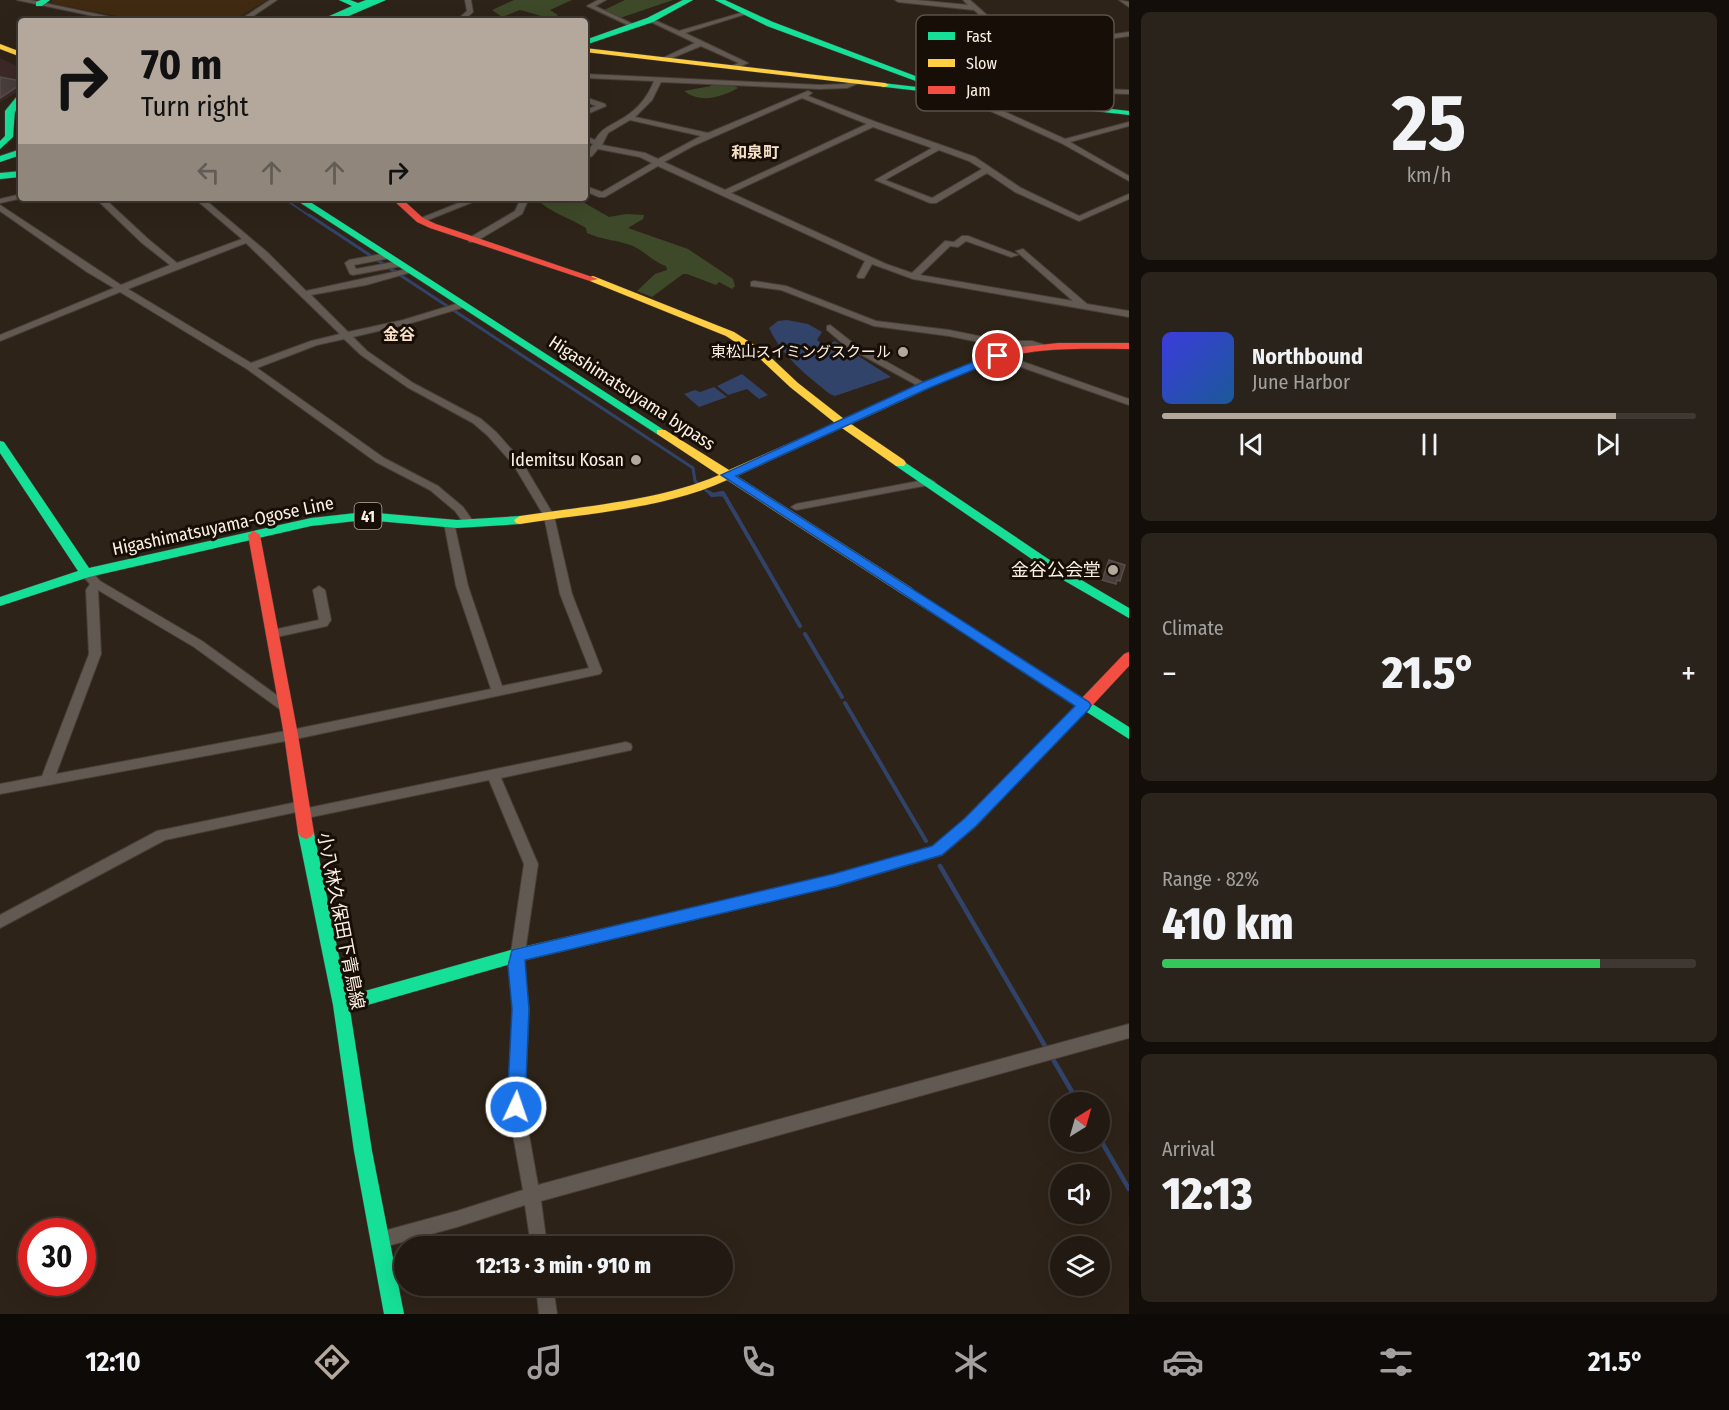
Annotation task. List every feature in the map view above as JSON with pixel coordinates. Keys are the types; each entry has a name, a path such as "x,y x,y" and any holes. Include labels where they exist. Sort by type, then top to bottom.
{"main road":[{"path":"342,0 365,3"},
{"path":"339,18 384,0"},
{"path":"354,18 384,0"},
{"path":"588,42 650,20 689,0"},
{"path":"719,0 770,24 916,78"},
{"path":"329,18 365,3"},
{"path":"0,40 18,53"},
{"path":"0,46 18,53"},
{"path":"588,50 857,82 916,85"},
{"path":"0,146 9,137 7,117 9,107 18,100"},
{"path":"1111,111 1129,114"},
{"path":"0,157 18,151"},
{"path":"0,165 18,161"},
{"path":"0,176 18,174"},
{"name":"Higashimatsuyama bypass","path":"303,201 462,305 733,473 796,507 1088,701 1129,734"},
{"name":"Higashimatsuyama bypass","path":"315,201 1088,701 1129,720"},
{"path":"399,201 420,220 472,240 569,270 718,328 761,354 794,385 844,423 1054,568 1129,614"},
{"name":"41","path":"733,473 925,386 998,356 1046,347 1129,346"},
{"path":"0,444 91,579"},
{"name":"Higashimatsuyama-Ogose Line","path":"0,602 303,524 365,516 470,524 505,522 657,498 706,485 733,473"},
{"name":"小八林久保田下青鳥線","path":"254,536 291,735 302,810 341,1005 363,1150 394,1314"},
{"path":"1088,701 1129,657"},
{"path":"341,1005 518,955 833,881"}],"street":[{"path":"20,0 43,2 114,18"},
{"path":"246,18 274,0"},
{"path":"463,18 470,12 468,0"},
{"path":"603,0 590,6 634,26"},
{"path":"898,0 975,8"},
{"path":"965,0 983,15"},
{"path":"1122,0 1129,5"},
{"path":"678,33 746,14"},
{"path":"650,20 745,63 734,68"},
{"path":"1114,36 1129,34"},
{"path":"665,59 701,43"},
{"path":"588,76 820,87 847,86 857,82"},
{"path":"588,154 598,145 606,130 629,118 650,99 658,79"},
{"path":"588,189 602,195 690,144 820,87"},
{"path":"1114,92 1129,92"},
{"path":"802,96 972,159 1018,190 1079,219 1129,196"},
{"path":"588,100 602,106 588,112"},
{"path":"997,111 1064,141 1129,179"},
{"path":"629,118 710,136"},
{"path":"725,193 873,124"},
{"path":"1064,141 1129,124"},
{"path":"588,140 598,145 639,154 870,260 913,276 1129,314"},
{"path":"939,147 879,180 933,201 988,169"},
{"path":"0,201 18,197"},
{"path":"102,201 176,266"},
{"path":"0,789 291,735 596,671 566,594 549,516 517,462 492,434 467,414 410,385 384,368 345,335 248,240 202,201"},
{"path":"472,240 519,212 524,201"},
{"path":"420,220 470,202"},
{"path":"0,207 90,270 250,367 364,450 434,488 459,509 470,524"},
{"path":"913,276 948,243 955,245 965,238 1017,253 1084,307"},
{"path":"0,338 176,266 248,240"},
{"path":"387,256 349,263 353,272 404,267"},
{"path":"861,276 870,260"},
{"path":"305,294 366,282 404,267"},
{"path":"754,284 783,288 874,323 949,333 1003,344 1032,344 1046,347"},
{"path":"250,367 345,335 405,322 462,305"},
{"path":"830,328 850,345 925,386"},
{"path":"1112,346 1129,351"},
{"path":"998,356 1129,402"},
{"path":"796,507 930,482"},
{"path":"449,523 462,586 498,692"},
{"path":"91,579 198,644 285,707"},
{"path":"47,780 95,654 91,579"},
{"path":"272,634 323,623 319,590"},
{"path":"833,881 937,851 971,822 1088,701"},
{"path":"0,922 162,835 626,747"},
{"path":"493,773 531,864 516,966 520,1009 516,1107 538,1236"},
{"path":"380,1240 532,1195 1129,1030"},
{"path":"546,1296 549,1314"}],"shaded area":[{"path":"53,0 267,0 238,18 127,18 50,3"},
{"path":"0,58 18,67 18,92 0,102"}],"green space":[{"path":"514,0 572,0 550,10 558,15 554,18 520,10 502,17 492,10"},
{"path":"625,0 673,0 620,18 604,10"},
{"path":"712,83 732,84 738,88 711,98 697,97 684,91 711,86"},
{"path":"539,201 581,201 609,217 626,214 644,215 643,219 628,228 688,249 733,279 735,286 732,289 719,282 716,285 683,274 652,297 637,291 655,274 667,270 666,266 633,246 587,233 586,228"}],"water":[{"path":"787,320 808,324 822,332 817,340 825,347 835,341 891,377 835,396 830,394 795,364 774,338 769,328 778,321"},
{"path":"742,374 768,395 759,399 747,389 728,395 717,386"},
{"path":"714,387 727,397 699,407 684,394 695,390 700,392"}],"building":[{"path":"0,77 18,80 18,86 0,98"},
{"name":"金谷公会堂","path":"1109,560 1125,565 1120,581 1117,580 1116,584 1102,580"}],"waterway":[{"path":"287,201 311,217"},
{"path":"309,215 693,468 695,481 712,495"},
{"path":"712,495 722,493"},
{"path":"723,493 800,626"},
{"path":"714,495 724,495"},
{"path":"805,634 842,697"},
{"path":"845,703 926,841"},
{"path":"940,866 1045,1046"},
{"path":"1054,1061 1072,1092"},
{"path":"1108,1152 1129,1189"}],"traffic: fast":[{"path":"39,4 46,0"},
{"path":"343,0 359,6"},
{"path":"329,18 372,0"},
{"path":"338,18 382,0"},
{"path":"588,42 650,20 689,0"},
{"path":"719,0 770,24 916,78"},
{"path":"885,85 916,89"},
{"path":"0,146 9,137 9,111 18,100"},
{"path":"1112,111 1129,113"},
{"path":"0,159 18,153"},
{"path":"0,176 18,174"},
{"path":"303,201 661,432"},
{"path":"0,444 86,573"},
{"path":"900,463 1062,574 1129,614"},
{"path":"0,602 86,573 311,522 365,516 457,524 520,520"},
{"path":"907,591 1129,734"},
{"path":"306,833 341,1005 363,1151 394,1314"},
{"path":"341,1005 518,955 833,881"}],"traffic: slow":[{"path":"0,46 18,54"},
{"path":"588,50 885,85"},
{"path":"593,279 730,334 761,354 794,385 900,463"},
{"path":"520,520 657,498 706,485 891,402"},
{"path":"661,432 907,591"}],"traffic: jam":[{"path":"399,201 420,220 433,226 593,279"},
{"path":"891,402 963,369 1005,354 1040,348 1129,346"},
{"path":"254,535 291,735 306,833"},
{"path":"1084,705 1129,657"}],"place":[{"name":"東松山スイミングスクール","path":"903,352"},
{"name":"Idemitsu Kosan","path":"636,460"},
{"name":"金谷公会堂","path":"1113,570"}],"district":[{"name":"和泉町","path":"755,152"},
{"name":"金谷","path":"399,334"}],"route":[{"path":"516,1107 520,1009 516,966 518,955 833,881 937,851 971,822 1084,705 727,475 925,386 998,356"}]}
